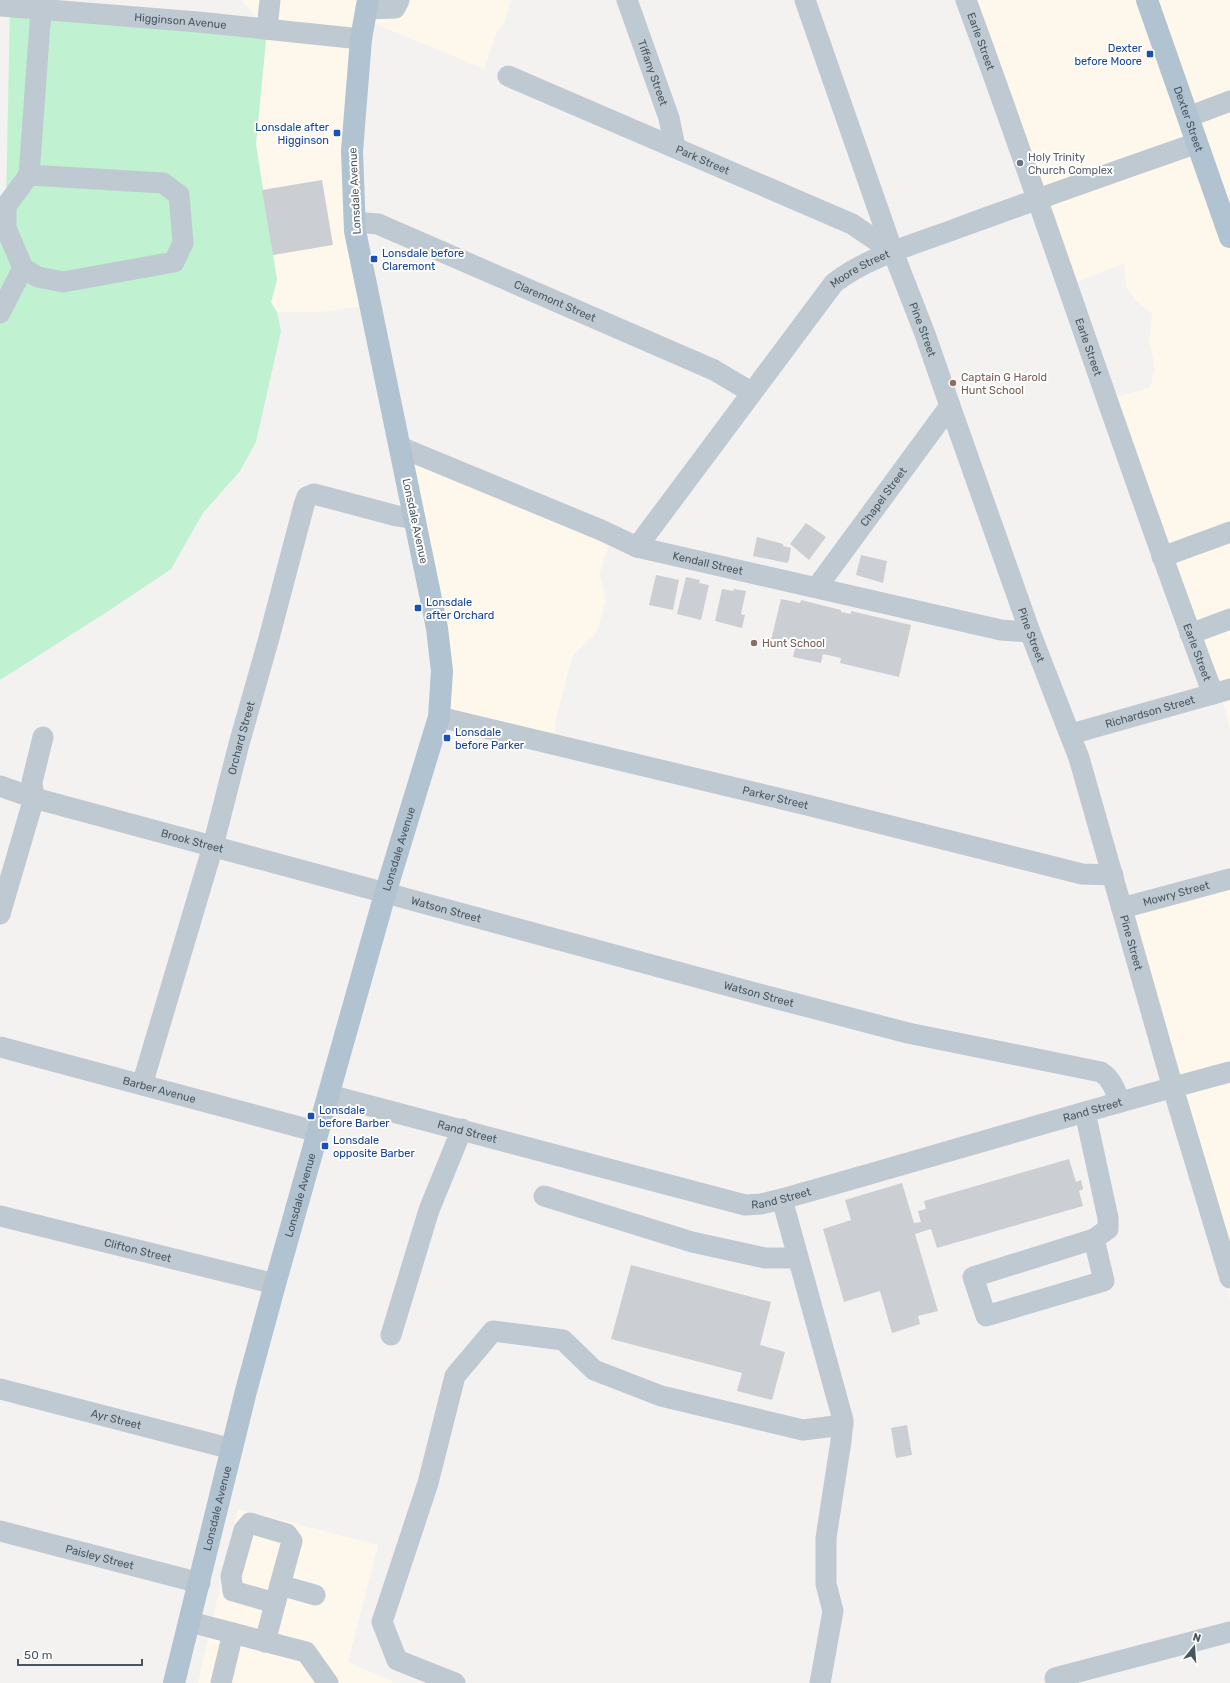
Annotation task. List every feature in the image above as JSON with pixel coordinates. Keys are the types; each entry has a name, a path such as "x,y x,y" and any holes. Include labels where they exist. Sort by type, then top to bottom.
{"main road":[{"name":"Dexter Street","path":"1147,0 1230,237"},
{"name":"Lonsdale Avenue","path":"174,1683 200,1583 246,1391 275,1284 385,894 439,717 442,671 437,628 354,222 352,151 361,39 367,4"}],"street":[{"path":"266,29 270,0"},
{"path":"367,4 395,8 400,0"},
{"name":"Tiffany Street","path":"626,0 669,118 675,147"},
{"name":"Pine Street","path":"805,0 893,252 926,334 1030,632 1071,734 1113,875 1173,1088 1229,1274"},
{"name":"Earle Street","path":"966,0 1190,634 1221,691"},
{"name":"Higginson Avenue","path":"0,6 266,29 361,39"},
{"path":"29,174 163,183 180,195 183,243 174,262 64,282 38,277 23,268 6,228 6,206 29,174 41,10"},
{"name":"Park Street","path":"508,76 852,224 893,252"},
{"path":"1188,117 1230,101"},
{"name":"Moore Street","path":"637,547 751,392 834,283 849,271 893,252 1037,199 1197,143"},
{"name":"Claremont Street","path":"354,222 378,224 714,370 751,392"},
{"path":"0,313 23,268"},
{"name":"Chapel Street","path":"817,587 950,406"},
{"name":"Kendall Street","path":"400,447 602,530 637,547 1001,630 1030,632"},
{"name":"Orchard Street","path":"142,1085 213,846 243,729 307,497 314,494 397,516 415,519"},
{"path":"1162,557 1230,532"},
{"path":"1190,634 1230,619"},
{"name":"Richardson Street","path":"1071,734 1221,691"},
{"name":"Parker Street","path":"439,717 807,805 1082,874 1113,875"},
{"path":"0,914 34,798 32,782 43,737"},
{"name":"Brook Street","path":"0,786 34,798 385,894"},
{"name":"Mowry Street","path":"1122,908 1230,879"},
{"name":"Watson Street","path":"385,894 908,1033 1095,1070 1108,1076 1120,1102"},
{"name":"Barber Avenue","path":"0,1047 318,1132"},
{"name":"Rand Street","path":"329,1095 745,1205 761,1204 782,1199 1230,1072"},
{"path":"1085,1112 1108,1218 1108,1229 1094,1240 973,1277 986,1316 1104,1281 1094,1240"},
{"path":"391,1335 429,1210 462,1129"},
{"path":"544,1196 692,1242 765,1258 798,1258"},
{"path":"782,1199 843,1420 826,1538 826,1584 833,1611 820,1683"},
{"name":"Clifton Street","path":"0,1216 275,1284"},
{"path":"455,1683 397,1660 382,1622 428,1483 455,1376 493,1331 563,1340 594,1370 661,1396 804,1430 843,1425"},
{"name":"Ayr Street","path":"0,1389 232,1449"},
{"path":"264,1642 278,1594 292,1541 287,1534 250,1523 244,1530 231,1576 233,1591 278,1594 314,1595"},
{"name":"Paisley Street","path":"0,1532 200,1583"},
{"path":"190,1622 306,1652 328,1683"},
{"path":"1055,1678 1230,1632"},
{"path":"221,1683 233,1633"}],"shaded area":[{"path":"241,0 511,0 504,24 498,29 484,69 369,21 359,66 365,306 321,312 277,312 271,302 277,280 256,144 267,29"},
{"path":"958,0 1230,0 1230,730 1222,697 1105,401 1150,387 1155,369 1149,341 1152,314 1135,300 1126,286 1124,263 1068,286"},
{"path":"402,448 609,542 600,574 606,601 596,634 573,655 556,718 554,747 446,724"},
{"path":"1230,884 1230,1299 1121,917"},
{"path":"238,1509 378,1545 348,1662 397,1683 198,1683"}],"green space":[{"path":"10,7 267,29 256,144 277,280 271,302 277,312 281,331 256,442 240,471 203,513 171,569 0,680 0,217 6,206"}],"building":[{"path":"322,180 333,245 273,255 262,190"},
{"path":"806,523 826,537 809,560 790,544"},
{"path":"757,537 783,544 783,546 791,548 787,563 753,556"},
{"path":"861,555 887,561 883,583 856,575"},
{"path":"656,575 679,580 673,610 649,605"},
{"path":"686,577 700,580 699,583 709,585 701,620 677,614"},
{"path":"722,589 746,591 741,614 745,615 742,628 715,621"},
{"path":"781,599 800,603 801,600 841,610 841,612 851,614 851,611 911,625 899,677 840,663 841,658 823,654 821,663 793,657 795,648 791,647 791,645 771,640"},
{"path":"1069,1159 1076,1182 1081,1180 1083,1189 1079,1191 1083,1206 937,1248 931,1229 915,1234 938,1311 918,1316 920,1324 892,1333 880,1291 844,1302 823,1229 851,1220 845,1200 902,1183 914,1223 921,1222 918,1211 926,1209 924,1201"},
{"path":"631,1265 771,1302 760,1345 785,1352 772,1400 737,1391 742,1373 611,1339"},
{"path":"907,1425 912,1455 896,1458 891,1428"}],"place":[{"name":"Dexter before Moore","path":"1150,54"},
{"name":"Lonsdale after Higginson","path":"337,133"},
{"name":"Holy Trinity Church Complex","path":"1020,163"},
{"name":"Lonsdale before Claremont","path":"374,259"},
{"name":"Captain G Harold Hunt School","path":"953,383"},
{"name":"Lonsdale after Orchard","path":"418,608"},
{"name":"Hunt School","path":"754,643"},
{"name":"Lonsdale before Parker","path":"447,738"},
{"name":"Lonsdale before Barber","path":"311,1116"},
{"name":"Lonsdale opposite Barber","path":"325,1146"}]}
